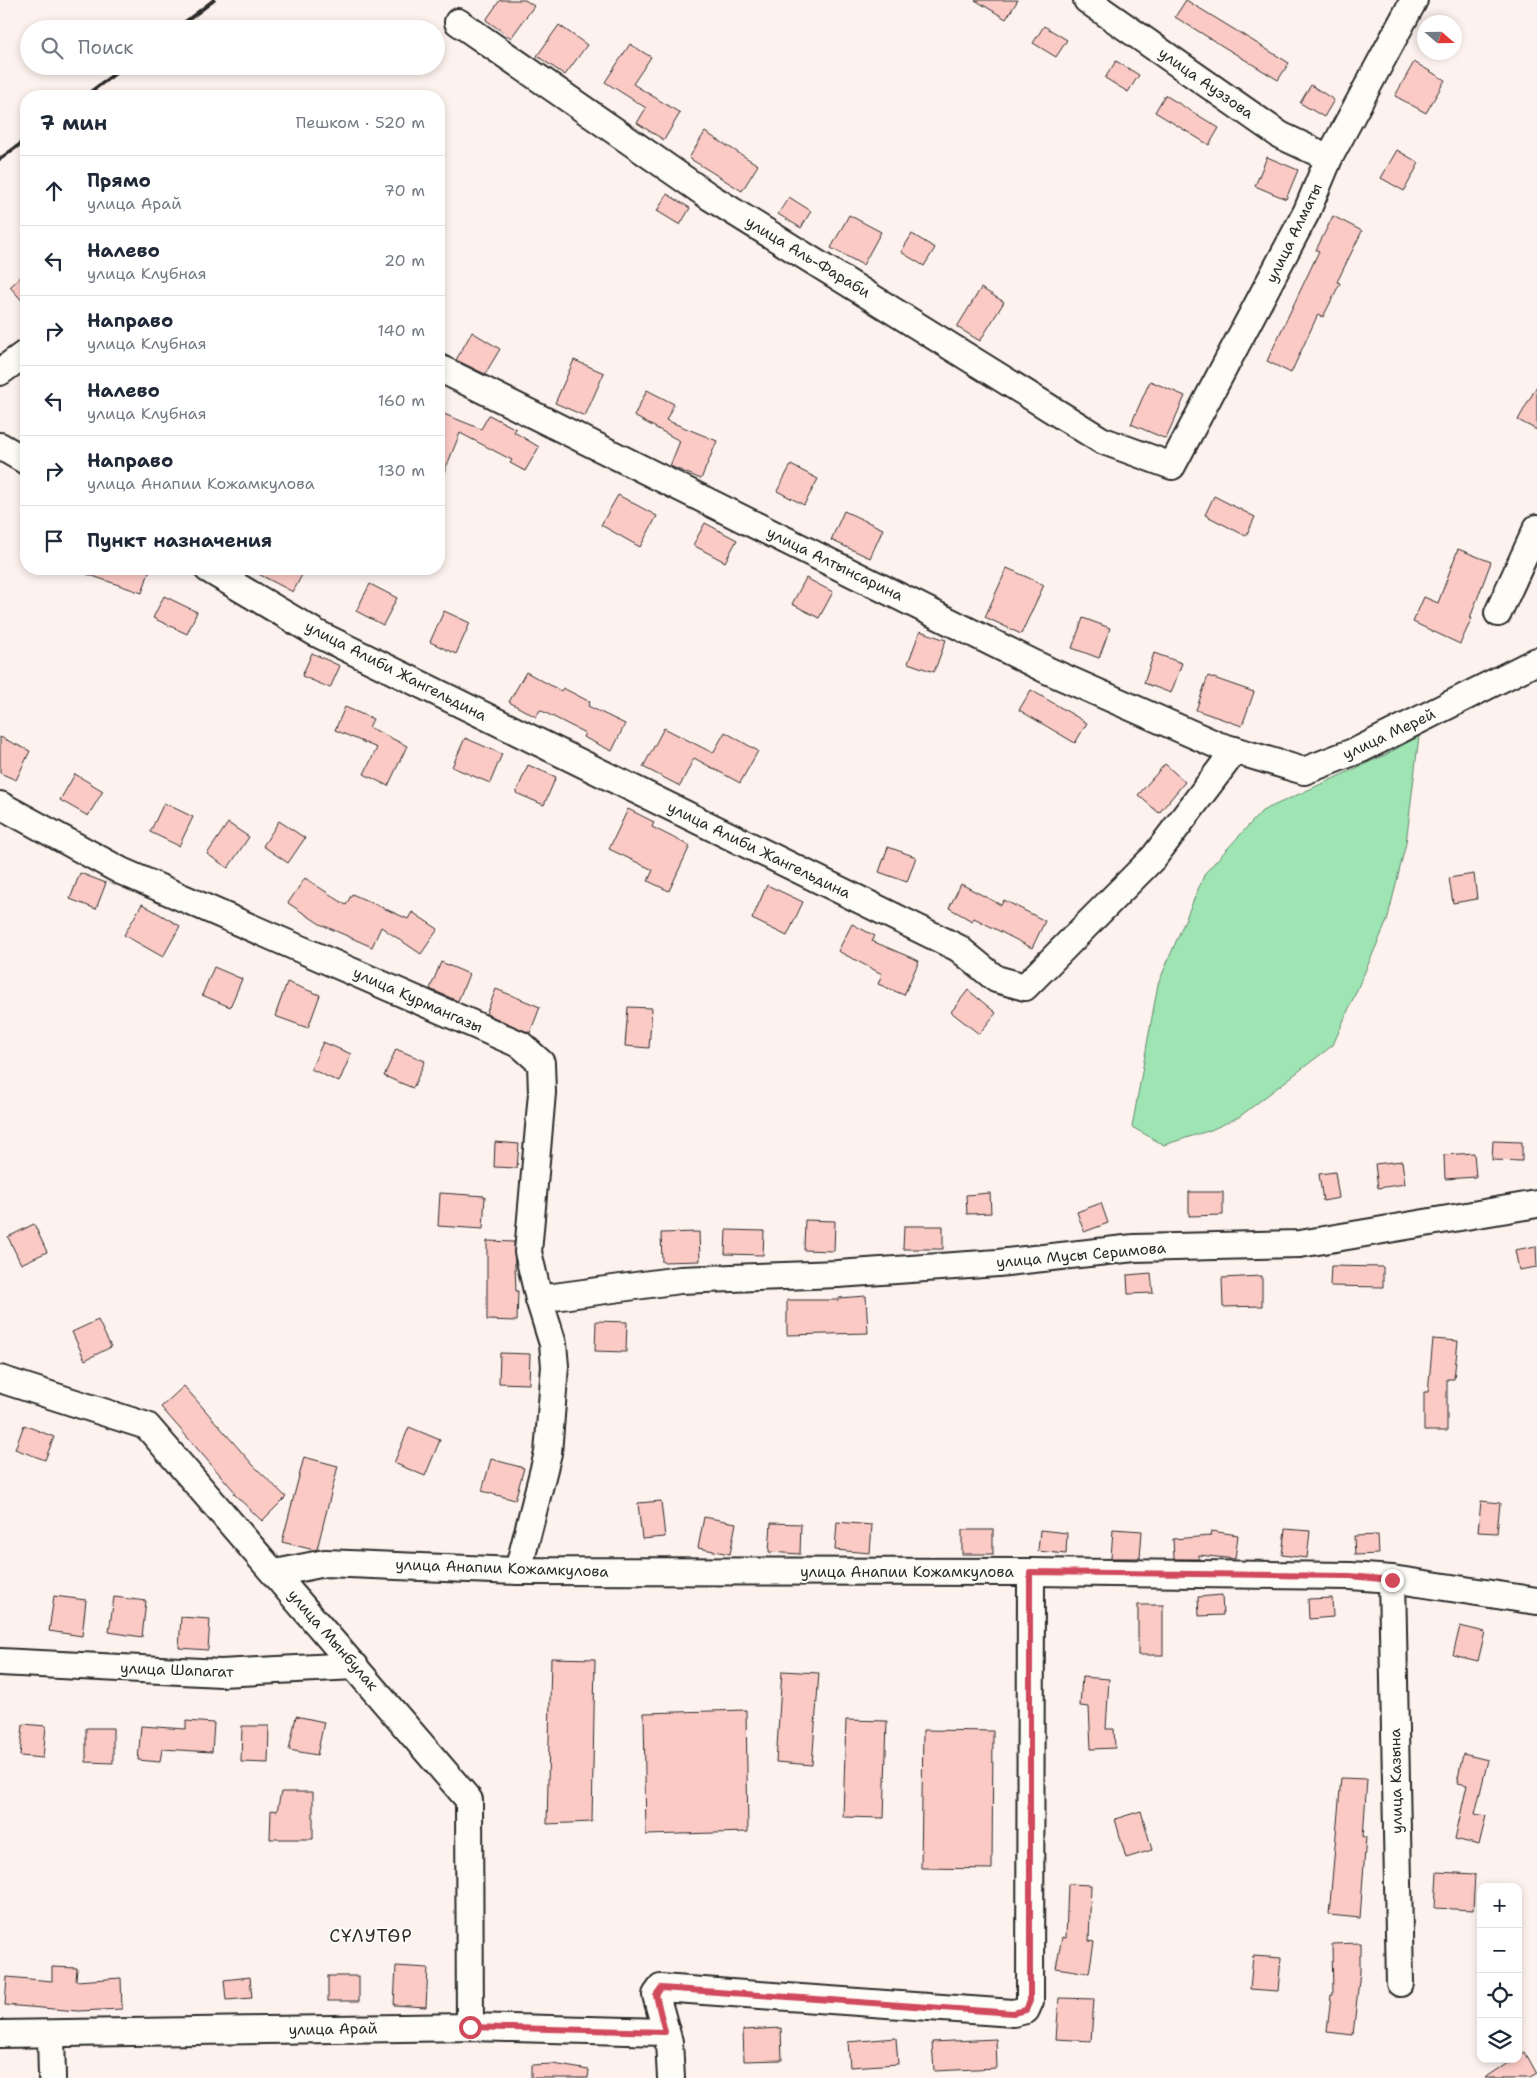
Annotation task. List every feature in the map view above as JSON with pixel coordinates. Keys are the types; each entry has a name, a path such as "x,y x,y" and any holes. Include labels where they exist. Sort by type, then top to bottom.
{"street":[{"name":"улица Ауэзова","path":"1087,0 1280,135 1329,158"},
{"name":"улица Алматы","path":"1172,466 1307,211 1329,158 1414,0"},
{"name":"улица Аль-Фараби","path":"458,22 710,197 1101,440 1172,466"},
{"path":"0,372 20,357"},
{"name":"улица Алтынсарина","path":"445,371 1049,671 1217,745 1235,750"},
{"path":"0,446 20,458"},
{"path":"1498,613 1537,528"},
{"name":"улица Алиби Жангельдина","path":"218,575 316,633 958,948 996,979 1025,987 1154,857 1235,750"},
{"name":"улица Мерей","path":"1235,750 1304,770 1361,749 1537,661"},
{"name":"улица Курмангазы","path":"0,806 120,871 521,1045 540,1063 542,1093 528,1252 539,1299 553,1344 555,1366 548,1453 518,1571"},
{"name":"улица Мусы Серимова","path":"539,1299 622,1286 680,1280 838,1274 998,1263 1134,1248 1300,1244 1537,1204"},
{"name":"улица Мынбулак","path":"0,1379 147,1426 276,1573 469,1800 470,2027"},
{"name":"улица Анапии Кожамкулова","path":"276,1573 325,1563 518,1571 1030,1572 1350,1576 1392,1580 1537,1601"},
{"path":"671,2078 670,2042 665,2032 656,1995 661,1988 1013,2013 1026,2010 1030,2001 1030,1572"},
{"name":"улица Казына","path":"1392,1580 1400,1984"},
{"name":"улица Шапагат","path":"0,1662 221,1673 355,1666"},
{"name":"улица Арай","path":"0,2034 51,2035 470,2027 665,2032"},
{"path":"51,2035 52,2078"}],"green space":[{"path":"1419,736 1406,843 1387,921 1333,1045 1239,1117 1211,1130 1164,1145 1132,1127 1158,984 1205,873 1262,811 1385,755"}],"building":[{"path":"500,0 525,0 534,6 511,38 486,20"},
{"path":"975,0 1018,0 1006,19"},
{"path":"1186,0 1289,63 1278,80 1175,17"},
{"path":"559,25 587,45 565,75 537,56"},
{"path":"1044,26 1067,40 1056,57 1033,43"},
{"path":"630,44 651,57 633,84 680,113 664,140 637,123 646,108 605,82"},
{"path":"1116,61 1139,75 1128,92 1105,78"},
{"path":"1414,62 1445,80 1426,113 1395,96"},
{"path":"1311,85 1334,100 1324,117 1300,103"},
{"path":"1165,95 1219,128 1209,145 1155,112"},
{"path":"705,132 758,165 742,191 689,158"},
{"path":"1397,150 1419,163 1404,191 1381,178"},
{"path":"1267,157 1298,170 1286,199 1255,186"},
{"path":"667,194 690,208 680,225 657,211"},
{"path":"789,197 811,211 801,228 778,214"},
{"path":"849,215 881,232 863,265 831,248"},
{"path":"1333,216 1362,231 1337,282 1340,283 1323,317 1318,314 1291,373 1267,361 1319,251 1316,250"},
{"path":"912,234 935,248 924,266 901,252"},
{"path":"20,278 20,298 10,287"},
{"path":"981,288 1004,302 980,341 957,327"},
{"path":"472,332 500,349 485,374 456,360"},
{"path":"574,360 604,373 585,416 555,403"},
{"path":"1150,381 1185,396 1166,439 1131,424"},
{"path":"1537,386 1537,430 1518,420"},
{"path":"647,390 674,404 666,420 717,441 701,479 670,466 680,441 634,416"},
{"path":"445,414 481,429 489,415 516,429 514,432 539,447 525,471 510,463 512,460 460,433 445,470"},
{"path":"791,465 818,479 804,505 777,491"},
{"path":"618,495 657,516 640,547 601,525"},
{"path":"1214,496 1255,517 1246,536 1205,515"},
{"path":"844,511 883,529 870,558 831,540"},
{"path":"705,523 737,540 725,562 693,545"},
{"path":"1458,549 1491,562 1470,618 1472,618 1460,644 1413,622 1424,597 1438,603"},
{"path":"1007,568 1044,585 1021,634 985,617"},
{"path":"90,575 148,575 142,593"},
{"path":"260,575 302,575 293,592"},
{"path":"806,578 833,592 819,618 792,604"},
{"path":"370,584 397,598 383,625 356,611"},
{"path":"164,596 197,612 187,634 153,618"},
{"path":"444,611 470,623 456,654 430,642"},
{"path":"1083,618 1110,628 1099,658 1072,648"},
{"path":"920,631 946,640 934,672 908,663"},
{"path":"312,653 340,666 330,688 302,676"},
{"path":"1154,653 1182,663 1171,693 1144,683"},
{"path":"526,672 561,691 563,688 590,702 588,706 625,724 612,751 583,737 585,733 540,710 536,717 509,702"},
{"path":"1208,676 1254,692 1242,726 1196,710"},
{"path":"1031,690 1087,723 1075,743 1019,710"},
{"path":"345,707 373,719 369,727 407,746 388,786 364,774 377,748 335,730"},
{"path":"664,728 713,753 725,732 758,751 740,783 694,758 680,786 643,767"},
{"path":"0,737 30,751 16,780 0,773"},
{"path":"465,738 502,754 490,783 452,767"},
{"path":"1165,764 1185,782 1159,813 1138,795"},
{"path":"528,765 556,777 544,805 516,793"},
{"path":"75,774 103,791 88,816 60,800"},
{"path":"164,803 193,817 179,846 150,832"},
{"path":"628,809 654,822 652,827 690,846 669,891 648,881 653,870 609,849"},
{"path":"279,821 305,838 288,863 263,846"},
{"path":"228,823 249,837 228,868 207,854"},
{"path":"888,847 916,857 907,882 879,872"},
{"path":"80,873 106,883 96,909 70,899"},
{"path":"1474,874 1477,899 1453,903 1449,878"},
{"path":"305,878 346,905 352,894 408,919 412,912 438,929 421,954 381,927 372,947 320,924 288,903"},
{"path":"961,884 1001,905 1004,900 1045,921 1032,948 974,918 972,921 949,908"},
{"path":"767,885 803,902 787,936 752,919"},
{"path":"142,904 180,926 163,957 124,935"},
{"path":"852,924 875,936 872,941 919,961 904,995 878,984 882,974 838,951"},
{"path":"441,962 469,974 458,1001 430,989"},
{"path":"214,967 242,979 230,1007 202,995"},
{"path":"287,982 320,995 308,1028 275,1016"},
{"path":"496,989 540,1007 530,1033 486,1014"},
{"path":"968,990 996,1013 979,1034 951,1012"},
{"path":"628,1007 652,1008 649,1048 625,1046"},
{"path":"323,1042 351,1054 339,1082 311,1069"},
{"path":"396,1049 425,1061 413,1088 384,1076"},
{"path":"1493,1141 1522,1142 1522,1161 1492,1160"},
{"path":"495,1142 519,1144 517,1168 494,1167"},
{"path":"1474,1153 1476,1177 1445,1179 1444,1155"},
{"path":"1402,1161 1405,1184 1378,1188 1375,1164"},
{"path":"1335,1172 1339,1198 1323,1201 1319,1174"},
{"path":"1189,1192 1223,1192 1223,1215 1189,1216"},
{"path":"440,1193 485,1196 483,1229 438,1226"},
{"path":"990,1193 991,1213 967,1214 966,1195"},
{"path":"1101,1203 1108,1223 1084,1232 1077,1212"},
{"path":"805,1220 835,1221 834,1251 804,1250"},
{"path":"34,1224 47,1252 21,1264 8,1237"},
{"path":"904,1226 943,1226 943,1249 903,1249"},
{"path":"726,1230 764,1231 763,1255 725,1254"},
{"path":"699,1232 700,1261 662,1262 661,1233"},
{"path":"487,1241 514,1242 516,1291 518,1291 517,1321 487,1320"},
{"path":"1536,1246 1537,1267 1519,1270 1515,1250"},
{"path":"1331,1266 1383,1267 1383,1287 1330,1286"},
{"path":"1151,1273 1153,1293 1128,1294 1127,1275"},
{"path":"1262,1276 1262,1306 1223,1307 1222,1278"},
{"path":"866,1296 868,1333 787,1335 787,1300 839,1300 839,1298"},
{"path":"98,1320 111,1347 85,1360 72,1332"},
{"path":"596,1321 627,1322 626,1352 595,1351"},
{"path":"1433,1339 1458,1341 1454,1379 1447,1379 1447,1431 1424,1431 1424,1392 1428,1392"},
{"path":"500,1353 530,1354 529,1384 499,1383"},
{"path":"184,1386 253,1465 286,1497 262,1521 233,1493 235,1492 161,1407"},
{"path":"24,1425 54,1437 45,1460 15,1449"},
{"path":"409,1427 440,1440 425,1476 394,1463"},
{"path":"304,1457 338,1466 317,1549 314,1550 282,1542"},
{"path":"491,1459 524,1468 515,1500 482,1491"},
{"path":"661,1501 665,1537 642,1539 638,1503"},
{"path":"1481,1501 1500,1503 1497,1533 1478,1532"},
{"path":"704,1517 736,1523 730,1554 698,1548"},
{"path":"837,1522 872,1525 870,1553 835,1550"},
{"path":"771,1523 801,1524 800,1554 769,1552"},
{"path":"1113,1529 1142,1531 1140,1558 1111,1558"},
{"path":"1285,1529 1310,1531 1307,1558 1282,1555"},
{"path":"962,1530 993,1530 993,1554 962,1554"},
{"path":"1040,1530 1067,1533 1066,1554 1038,1551"},
{"path":"1211,1531 1238,1535 1235,1559 1199,1555 1199,1559 1174,1559 1173,1539 1210,1536"},
{"path":"1378,1535 1379,1554 1355,1555 1354,1536"},
{"path":"1222,1595 1223,1615 1199,1616 1198,1597"},
{"path":"54,1596 86,1600 82,1636 49,1631"},
{"path":"114,1597 146,1601 142,1637 109,1632"},
{"path":"1332,1598 1333,1617 1309,1619 1308,1599"},
{"path":"1138,1605 1163,1605 1163,1655 1138,1655"},
{"path":"181,1617 210,1619 208,1650 179,1648"},
{"path":"1460,1626 1485,1632 1478,1661 1453,1655"},
{"path":"551,1658 595,1659 592,1822 547,1824"},
{"path":"782,1671 819,1673 812,1765 776,1762"},
{"path":"1082,1677 1109,1679 1106,1729 1114,1729 1115,1748 1091,1749 1089,1707 1080,1706"},
{"path":"746,1710 748,1832 646,1835 644,1713"},
{"path":"296,1716 324,1722 317,1755 289,1750"},
{"path":"846,1720 887,1721 884,1818 843,1817"},
{"path":"186,1721 214,1723 212,1752 162,1749 160,1762 138,1760 141,1726 186,1729"},
{"path":"23,1724 46,1726 43,1758 20,1756"},
{"path":"242,1726 269,1726 268,1763 241,1762"},
{"path":"86,1728 113,1728 113,1763 86,1762"},
{"path":"923,1730 993,1731 992,1869 921,1868"},
{"path":"1463,1754 1488,1760 1475,1814 1486,1816 1479,1845 1455,1839 1467,1785 1457,1783"},
{"path":"1341,1778 1367,1779 1363,1837 1366,1837 1360,1918 1329,1915"},
{"path":"281,1792 313,1792 313,1839 270,1839 271,1810 277,1811"},
{"path":"1141,1811 1152,1850 1126,1858 1115,1819"},
{"path":"1437,1872 1475,1874 1473,1910 1435,1908"},
{"path":"1068,1884 1091,1885 1089,1941 1094,1942 1089,1973 1056,1968 1062,1937 1066,1938"},
{"path":"1360,1943 1360,1971 1353,2035 1327,2032 1331,1995 1333,1995 1332,1944"},
{"path":"1253,1956 1281,1958 1278,1991 1250,1989"},
{"path":"396,1966 428,1968 426,2007 394,2005"},
{"path":"52,1967 77,1968 76,1981 121,1978 122,2009 78,2011 5,2005 7,1977 52,1981"},
{"path":"328,1976 359,1976 359,2001 328,2001"},
{"path":"250,1977 252,1998 226,2000 224,1980"},
{"path":"1059,1998 1094,1999 1091,2041 1056,2039"},
{"path":"781,2028 782,2060 744,2061 743,2030"},
{"path":"896,2038 898,2064 850,2067 848,2042"},
{"path":"996,2039 997,2068 934,2071 932,2042"},
{"path":"1525,2052 1537,2074 1530,2078 1485,2078 1508,2063 1522,2063 1522,2054"},
{"path":"553,2064 589,2070 588,2078 531,2078 531,2065"}],"railway":[{"path":"188,20 214,0"},
{"path":"93,90 113,75"},
{"path":"0,159 20,144"}],"district":[{"name":"СҰЛУТӨР","path":"371,1936"}],"route":[{"path":"470,2027 665,2032 656,1995 661,1988 1013,2013 1026,2010 1030,2001 1030,1572 1350,1576 1392,1580"}]}
